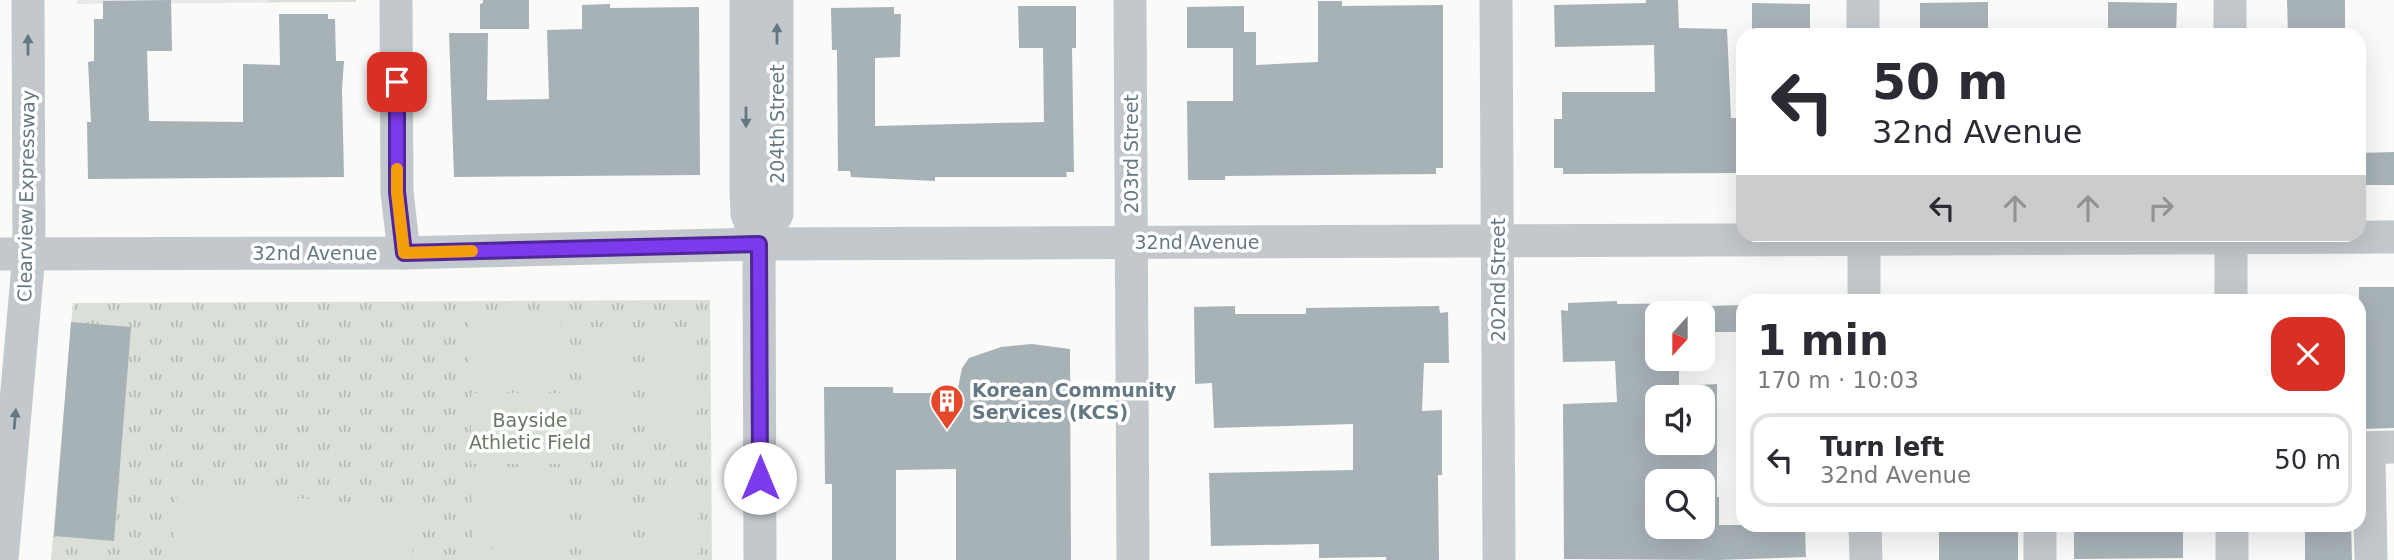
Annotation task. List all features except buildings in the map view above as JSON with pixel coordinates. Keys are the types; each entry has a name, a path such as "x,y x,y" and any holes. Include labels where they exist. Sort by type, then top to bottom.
{"street":[{"name":"Clearview Expressway","path":"2,560 14,254 28,0"},
{"path":"396,0 397,192 404,253"},
{"name":"204th Street","path":"746,0 747,214 759,244 760,560"},
{"name":"204th Street","path":"759,244 777,214 777,0"},
{"name":"203rd Street","path":"1130,0 1133,560"},
{"name":"202nd Street","path":"1496,0 1499,560"},
{"path":"1863,0 1863,28"},
{"path":"2230,0 2230,28"},
{"name":"32nd Avenue","path":"2366,237 2394,237"},
{"name":"32nd Avenue","path":"14,254 404,253 759,244 1736,238"},
{"path":"1864,242 1864,294"},
{"path":"2231,242 2231,294"},
{"path":"2366,448 2394,447"},
{"path":"2366,461 2369,461 2371,560"},
{"path":"1865,532 1866,560"},
{"path":"2040,532 2040,560"},
{"path":"2232,532 2232,560"}],"shaded area":[{"path":"77,0 356,0 356,2 77,4"}],"green space":[{"path":"356,0 356,2 268,2"},
{"name":"Bayside Athletic Field","path":"710,300 712,560 51,560 73,303"},
{"path":"470,315 560,315 561,386 470,386"},
{"path":"581,327 631,327 632,437 581,437"},
{"path":"647,327 697,327 697,437 647,437"},
{"path":"471,393 561,393 562,464 471,464"},
{"path":"471,470 562,470 562,541 472,541"},
{"path":"177,488 416,508 412,560 172,560"},
{"path":"647,493 698,493 698,560 648,560"},
{"path":"581,494 631,494 631,560 581,560"},
{"path":"562,548 562,560 472,560 472,549"}],"slow traffic":[{"path":"397,169 404,253 472,251"}],"place":[{"name":"Korean Community Services (KCS)","path":"947,431"}],"route":[{"path":"397,82 397,192 404,253 759,244 760,478"}]}
